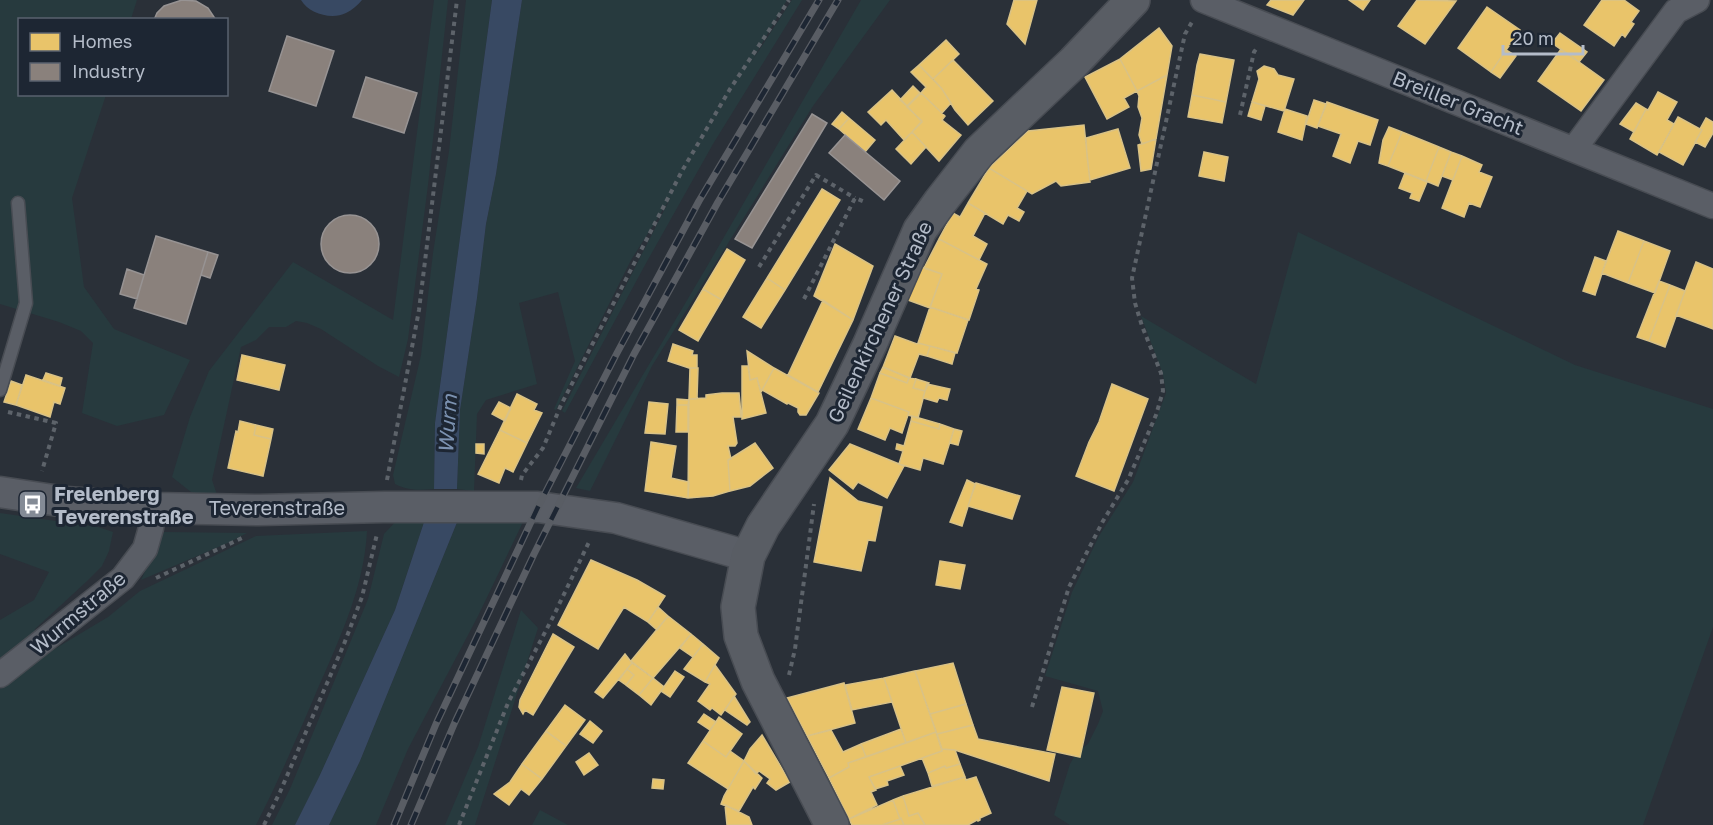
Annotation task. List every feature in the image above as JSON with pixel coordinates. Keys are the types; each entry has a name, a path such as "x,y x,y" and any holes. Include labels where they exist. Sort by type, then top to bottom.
{"main road":[{"name":"Geilenkirchener Straße","path":"832,825 758,681 741,636 738,607 748,556 763,526 832,424 920,230 979,152 1074,62 1132,0"}],"street":[{"name":"Breiller Gracht","path":"1203,0 1713,206"},
{"path":"1574,149 1676,11 1697,0"},
{"name":"Teverenstraße","path":"0,492 66,502 154,508 259,510 381,520 516,507 555,509 601,517"},
{"name":"Wurmstraße","path":"0,675 123,578 145,549 154,508"},
{"path":"601,517 616,518 748,556"}],"lane":[{"path":"0,390 26,303 18,203"}],"path":[{"path":"264,825 344,644 362,597 381,520 420,310 457,0"},
{"path":"516,507 522,476 543,448 561,405 682,171 730,89 789,0"},
{"path":"1032,707 1069,587 1103,521 1128,480 1156,415 1163,391 1161,373 1135,303 1132,278 1185,34 1203,0"},
{"path":"1240,115 1254,52 1269,27"},
{"path":"759,267 816,175 865,202"},
{"path":"804,299 855,198"},
{"path":"8,412 56,423 35,497"},
{"path":"795,649 814,506 796,479"},
{"path":"459,825 508,703 601,517"},
{"path":"123,578 139,586 251,534"}],"green space":[{"path":"0,0 137,0 131,18 18,18 18,96 106,96 72,198 84,287 114,329 190,360 164,415 117,426 82,413 93,343 81,331 0,304"},
{"path":"434,0 448,0 428,185 408,339 399,377 321,329 307,323 296,321 286,327 269,327 256,340 241,347 212,480 218,498 191,492 172,477 190,417 209,371 293,262 393,320"},
{"path":"466,0 492,0 435,423 434,489 414,490 395,484 393,475 421,355 433,253 449,151"},
{"path":"522,0 787,0 752,61 792,0 802,0 713,144 565,413 562,411 671,197 631,260 556,410 554,409 575,361 558,292 519,303 537,384 486,400 477,414 474,491 457,489 460,410 486,224 496,174"},
{"path":"861,0 890,0 813,106 652,366 590,491 576,488 709,263"},
{"path":"1298,232 1575,365 1713,409 1713,627 1643,825 1070,825 1054,815 1070,764 1077,752 1088,744 1103,711 1098,691 1045,676 1072,592 1099,536 1133,482 1166,393 1163,374 1141,316 1256,384"},
{"path":"0,513 98,527 113,532 109,551 102,566 35,629 33,640 0,664 0,620 34,600 49,572 0,554"},
{"path":"398,519 425,519 395,610 295,825 272,825 290,789 368,599 384,534"},
{"path":"458,520 523,522 478,616 408,749 376,825 329,825 360,761"},
{"path":"367,531 361,575 348,618 293,747 256,825 0,825 0,689 38,659 108,617 140,591 256,536"},
{"path":"164,532 247,533 141,580"},
{"path":"521,610 538,628 475,825 445,825 478,747"},
{"path":"540,810 568,825 532,825"}],"water":[{"path":"301,0 362,0 348,12 328,16 309,9"},
{"name":"Wurm","path":"492,0 522,0 496,174 486,224 460,410 457,489 434,489 435,423"},
{"path":"425,519 458,520 360,761 329,825 295,825 395,610"}],"building: Homes":[{"path":"1014,0 1037,0 1025,44 1007,24"},
{"path":"1271,0 1304,0 1293,15 1267,5"},
{"path":"1349,0 1370,0 1363,10"},
{"path":"1417,0 1456,1 1425,44 1398,26"},
{"path":"1602,0 1624,0 1639,11 1631,22 1634,24 1625,37 1622,34 1614,46 1584,25"},
{"path":"1487,7 1520,30 1491,72 1458,48"},
{"path":"1159,28 1172,46 1167,75 1137,91 1120,59"},
{"path":"1560,33 1587,52 1579,62 1552,43"},
{"path":"946,40 959,54 933,79 919,65"},
{"path":"1561,49 1604,80 1581,111 1538,81"},
{"path":"1506,50 1516,56 1500,78 1491,72"},
{"path":"1200,54 1234,60 1226,102 1192,95"},
{"path":"1120,59 1137,91 1124,98 1129,107 1107,119 1085,77"},
{"path":"953,60 993,101 968,125 933,79"},
{"path":"919,65 942,89 951,103 942,113 921,93 926,87 911,72"},
{"path":"1264,66 1274,69 1278,75 1294,79 1284,111 1252,102 1259,79 1257,71"},
{"path":"1167,75 1156,139 1142,144 1139,135 1142,118 1138,107 1137,91"},
{"path":"913,86 920,93 907,106 900,100"},
{"path":"892,90 922,122 904,140 886,120 881,125 868,112"},
{"path":"1658,92 1677,102 1667,120 1674,124 1657,155 1630,139"},
{"path":"921,93 945,116 942,120 961,135 939,161 912,132 922,121 907,107"},
{"path":"1192,95 1226,102 1222,123 1188,117"},
{"path":"1314,100 1326,104 1317,128 1306,124"},
{"path":"1252,102 1265,106 1261,120 1248,116"},
{"path":"1327,102 1378,120 1370,145 1358,141 1350,163 1333,156 1341,134 1318,126"},
{"path":"1636,103 1646,109 1634,132 1620,124"},
{"path":"1285,109 1307,116 1302,140 1278,132"},
{"path":"842,112 849,118 839,129 832,124"},
{"path":"1678,117 1702,130 1683,165 1659,152"},
{"path":"849,118 875,140 865,152 839,129"},
{"path":"1706,118 1713,122 1713,133 1705,147 1695,142"},
{"path":"1084,125 1090,182 1061,186 1056,181 1032,194 989,168 1028,131"},
{"path":"1389,127 1402,132 1388,166 1379,163 1383,140"},
{"path":"1118,129 1130,168 1090,180 1086,138"},
{"path":"912,132 926,147 911,164 896,149"},
{"path":"1402,132 1439,147 1426,181 1388,166"},
{"path":"1156,139 1151,169 1141,171 1138,145"},
{"path":"1439,147 1451,152 1438,186 1426,181"},
{"path":"1204,152 1228,157 1224,181 1199,176"},
{"path":"1451,152 1462,156 1453,180 1442,176"},
{"path":"1462,156 1482,165 1479,172 1492,177 1480,207 1469,203 1464,217 1442,208"},
{"path":"989,168 1027,191 1017,208 1024,212 1019,221 1008,215 1003,224 968,203"},
{"path":"1405,173 1427,182 1419,201 1410,198 1412,193 1399,188"},
{"path":"822,189 840,200 785,290 767,278"},
{"path":"968,203 985,213 973,236 987,244 979,260 939,239 953,213 960,217"},
{"path":"1618,231 1644,241 1628,283 1602,273"},
{"path":"939,239 987,264 976,289 979,290 969,320 930,307 942,274 924,268"},
{"path":"1644,241 1670,251 1655,293 1628,283"},
{"path":"835,244 873,266 853,320 814,296"},
{"path":"727,249 745,260 722,300 703,289"},
{"path":"1595,257 1606,261 1595,295 1583,291"},
{"path":"1696,262 1713,269 1713,329 1676,315"},
{"path":"922,267 942,274 930,308 908,300"},
{"path":"767,278 785,290 761,328 743,317"},
{"path":"1659,281 1670,285 1649,341 1637,337"},
{"path":"1670,285 1685,291 1665,347 1649,341"},
{"path":"703,289 722,300 698,341 679,330"},
{"path":"823,300 853,320 818,392 788,375"},
{"path":"930,307 968,320 957,353 918,343"},
{"path":"895,336 930,346 927,356 919,354 910,378 883,367"},
{"path":"673,344 693,351 692,355 697,355 697,368 689,368 668,361"},
{"path":"930,346 955,353 952,364 927,356"},
{"path":"747,351 774,368 761,392 757,378 750,380"},
{"path":"242,355 285,365 279,390 237,380"},
{"path":"742,366 748,366 750,380 757,378 766,413 742,419"},
{"path":"883,367 909,378 907,383 880,373"},
{"path":"690,368 698,368 697,399 689,399"},
{"path":"774,368 819,393 806,415 800,415 798,408 762,390"},
{"path":"46,373 62,378 60,386 43,380"},
{"path":"880,373 907,383 909,378 916,379 913,388 925,391 918,418 908,415 909,412 871,398"},
{"path":"26,375 65,388 60,404 54,402 50,417 16,405"},
{"path":"916,379 929,383 925,391 913,388"},
{"path":"11,381 22,385 16,405 4,402"},
{"path":"927,384 950,389 947,400 939,398 937,402 923,398"},
{"path":"1112,384 1148,399 1114,491 1076,476"},
{"path":"739,393 740,403 741,417 733,417 737,443 735,446 728,446 731,459 728,460 730,491 713,496 688,498 689,399 706,398 706,395"},
{"path":"517,394 537,404 534,410 542,413 527,443 500,430"},
{"path":"871,398 909,412 902,433 890,428 885,440 858,429"},
{"path":"677,399 689,400 688,405 677,405"},
{"path":"499,402 511,408 505,421 492,414"},
{"path":"649,402 668,404 665,434 645,433"},
{"path":"677,405 688,405 688,432 676,432"},
{"path":"912,416 940,424 939,429 911,421"},
{"path":"240,421 256,425 254,435 271,439 263,476 228,468"},
{"path":"911,421 939,429 940,424 954,429 943,464 923,458 920,470 899,464 903,451 896,449 897,444 904,446"},
{"path":"256,425 273,429 271,439 254,435"},
{"path":"954,429 962,431 958,445 950,443"},
{"path":"500,430 527,443 513,472 505,468 499,483 478,474"},
{"path":"651,442 676,446 671,478 689,482 688,498 645,491"},
{"path":"755,443 773,468 750,486 730,491 728,460"},
{"path":"476,444 484,444 484,454 476,453"},
{"path":"850,444 904,466 887,498 858,482 853,489 829,470"},
{"path":"830,478 858,501 882,507 875,541 868,540 861,571 814,562"},
{"path":"967,480 975,484 962,526 950,522"},
{"path":"976,483 1020,496 1012,519 968,506"},
{"path":"591,560 637,580 665,596 648,622 624,607 598,649 558,625"},
{"path":"940,561 965,565 960,589 936,585"},
{"path":"658,607 668,616 657,630 648,622"},
{"path":"668,616 691,634 653,678 631,661"},
{"path":"553,634 574,647 533,715 525,710 523,714 519,707 520,700"},
{"path":"691,634 703,644 693,657 680,648"},
{"path":"703,644 719,658 705,682 684,669"},
{"path":"625,654 632,663 603,698 595,692"},
{"path":"632,663 653,678 639,695 626,685 634,675 627,669"},
{"path":"953,663 966,704 930,714 915,671"},
{"path":"715,665 736,694 721,715 698,701 710,684 705,682"},
{"path":"627,669 634,675 626,685 619,680"},
{"path":"675,671 684,677 670,697 661,691"},
{"path":"915,671 936,732 906,743 884,678"},
{"path":"653,678 664,687 651,705 639,695"},
{"path":"884,678 892,702 852,710 845,685"},
{"path":"844,683 855,723 807,736 787,698"},
{"path":"1062,687 1094,693 1080,757 1047,750"},
{"path":"734,696 750,722 747,725 725,710"},
{"path":"966,704 973,725 937,734 930,714"},
{"path":"565,705 585,720 566,746 546,731"},
{"path":"704,714 716,722 710,730 698,722"},
{"path":"719,717 742,734 726,757 703,741"},
{"path":"590,721 602,731 593,743 580,734"},
{"path":"973,725 978,739 1055,754 1049,781 955,750 942,749 937,734"},
{"path":"901,729 906,743 866,757 861,744"},
{"path":"831,730 843,752 861,744 866,757 848,763 849,767 829,778 807,736"},
{"path":"546,731 566,746 542,779 522,764"},
{"path":"936,732 942,751 869,777 876,790 871,792 877,805 849,819 829,778 849,767 848,763"},
{"path":"762,735 790,782 776,790 767,783 770,779 759,771 756,774 744,761 750,749"},
{"path":"703,741 726,757 730,751 744,761 728,789 688,763"},
{"path":"942,749 955,750 960,764 946,768 945,766 928,773 922,758 942,751"},
{"path":"589,753 598,765 584,775 576,762"},
{"path":"744,761 762,778 755,789 753,787 739,811 721,804"},
{"path":"522,764 542,779 529,795 521,789 509,805 494,794 510,782"},
{"path":"960,764 965,777 932,786 928,773 945,766 946,768"},
{"path":"900,766 904,775 887,781 888,785 875,789 869,777"},
{"path":"965,777 966,780 976,777 991,813 968,825 925,825 918,813 909,816 903,796"},
{"path":"653,779 664,780 663,789 652,788"},
{"path":"903,796 909,816 918,813 925,825 904,825 893,800"},
{"path":"893,800 900,819 882,825 852,825 849,819"},
{"path":"725,805 749,817 752,825 727,825"},
{"path":"900,819 904,825 882,825"}],"building: Industry":[{"path":"182,0 196,1 208,8 215,18 155,18 164,6"},
{"path":"287,36 334,51 316,106 269,91"},
{"path":"366,77 417,93 404,133 353,117"},
{"path":"812,114 827,123 752,248 735,239"},
{"path":"845,135 900,181 884,200 829,153"},
{"path":"350,215 361,217 374,228 379,244 377,255 366,268 350,273 339,271 326,260 321,244 323,233 334,220"},
{"path":"156,236 208,252 186,324 134,308"},
{"path":"208,252 218,255 210,278 201,275"},
{"path":"127,269 144,275 137,299 120,294"}],"railway":[{"path":"394,825 436,724 538,507 617,353 699,201 819,0"},
{"path":"411,825 455,722 534,554 634,354 718,202 838,0"}],"place":[{"name":"Frelenberg Teverenstraße","path":"33,505"}]}
